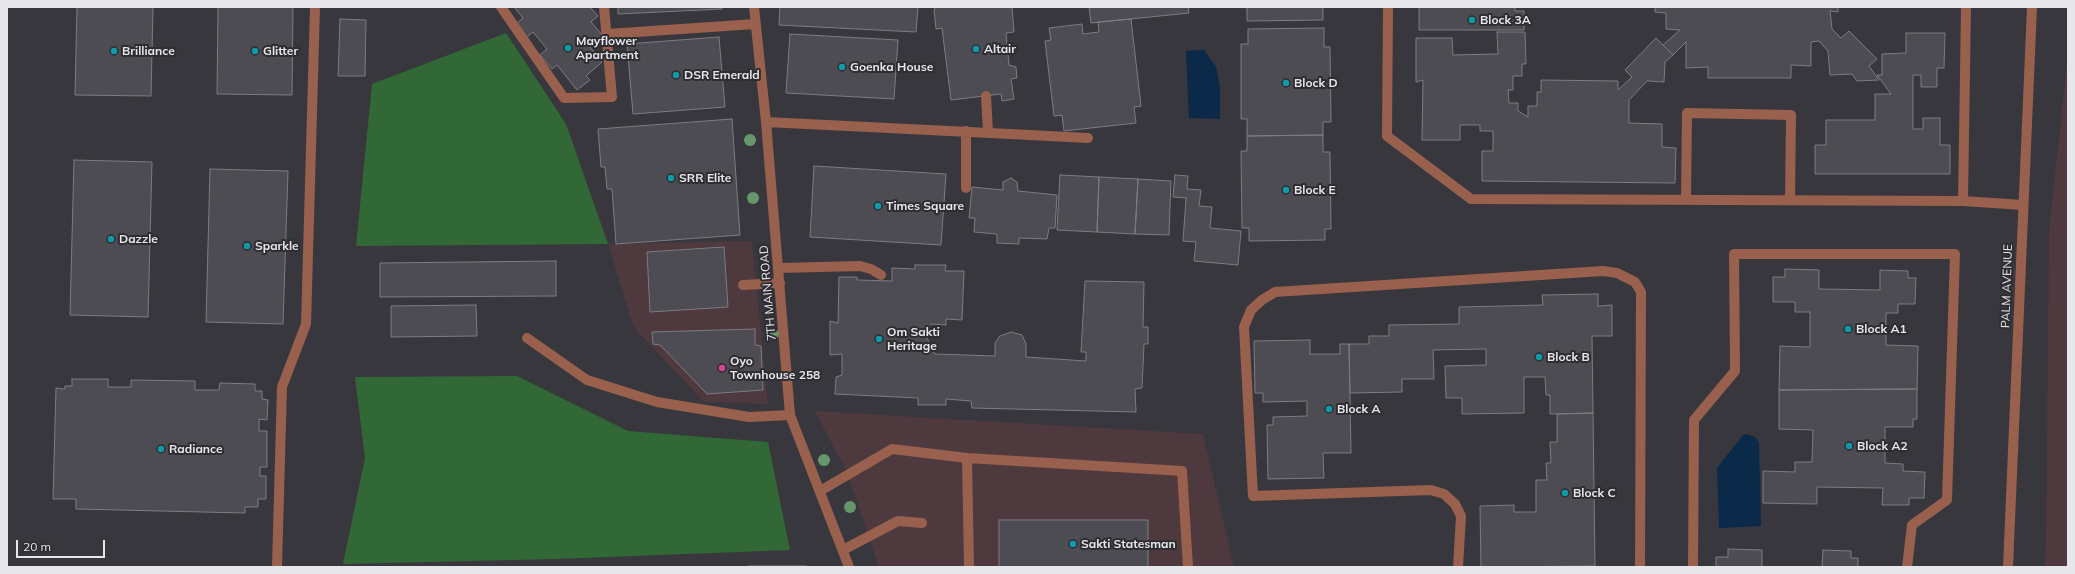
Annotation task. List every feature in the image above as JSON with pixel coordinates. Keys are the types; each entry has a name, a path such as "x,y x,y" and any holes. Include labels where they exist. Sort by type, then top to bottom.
{"street":[{"path":"277,567 282,387 306,324 315,7"},
{"path":"501,7 564,98 612,97 604,7"},
{"name":"7TH MAIN ROAD","path":"754,7 779,268 790,415 849,567"},
{"path":"1388,7 1387,136 1471,199 1963,201 2023,205"},
{"path":"1963,201 1966,7"},
{"name":"PALM AVENUE","path":"2008,567 2032,7"},
{"path":"607,34 755,24"},
{"path":"986,96 988,132"},
{"path":"1686,200 1687,113 1792,115 1790,200"},
{"path":"766,122 1088,138"},
{"path":"966,132 966,188"},
{"path":"1693,567 1694,420 1735,371 1734,254 1955,254 1947,500 1912,525 1907,567"},
{"path":"779,268 860,266 871,269 881,275"},
{"path":"1458,567 1460,516 1455,504 1444,494 1431,490 1253,496 1244,327 1251,310 1262,300 1275,292 1603,271 1617,273 1635,282 1641,292 1640,567"},
{"path":"743,284 780,283"},
{"path":"527,338 587,380 657,402 749,417 790,415"},
{"path":"820,491 892,449 967,458 1182,471 1188,567"},
{"path":"967,458 969,567"},
{"path":"843,550 898,521 922,523"}],"shaded area":[{"path":"2068,52 2068,567 2045,567 2049,231"},
{"path":"752,241 768,404 704,402 638,332 632,322 608,244"},
{"path":"815,411 1203,434 1234,567 879,567 848,475"}],"green space":[{"path":"506,33 566,124 608,244 356,246 372,84"},
{"path":"517,376 628,431 768,442 790,550 557,559 343,564 365,458 355,377"}],"water":[{"path":"1204,50 1216,67 1220,87 1220,119 1189,118 1186,51"},
{"path":"1747,434 1755,437 1759,443 1761,526 1719,528 1717,468 1743,435"}],"building":[{"name":"Brilliance","path":"77,7 153,7 151,96 75,95"},
{"name":"Glitter","path":"218,7 293,7 292,95 217,94"},
{"name":"Mayflower Apartment","path":"514,7 590,7 598,16 591,22 603,36 590,47 602,62 586,76 590,80 577,90 557,65 552,69 540,55 547,49 533,32 527,37 516,24 523,18"},
{"path":"618,7 722,7 722,9 618,14"},
{"path":"780,7 918,7 916,32 779,25"},
{"name":"Altair","path":"937,7 1012,7 1014,32 1006,33 1009,65 1016,67 1017,78 1011,79 1014,99 1002,101 1001,94 951,100 942,28 936,29 934,9"},
{"path":"1089,7 1188,7 1189,13 1091,23"},
{"path":"1241,7 1323,7 1323,20 1247,21 1247,8"},
{"name":"Block 3A","path":"1419,7 1515,7 1515,11 1524,11 1524,30 1419,30"},
{"path":"1655,7 1838,7 1838,12 1830,11 1832,29 1841,38 1849,31 1877,59 1869,66 1879,80 1857,81 1852,74 1830,75 1828,51 1819,41 1811,42 1811,66 1791,65 1791,78 1708,78 1708,67 1686,68 1686,42 1673,55 1663,45 1680,30 1666,29 1666,13 1655,12"},
{"path":"340,19 366,20 365,76 338,76"},
{"path":"1131,19 1141,106 1134,107 1136,123 1064,131 1062,115 1054,116 1045,41 1051,40 1049,28 1082,24 1083,34 1099,32 1098,22"},
{"name":"Block D","path":"1324,28 1324,47 1330,47 1331,122 1323,122 1323,135 1247,136 1247,119 1241,119 1241,44 1248,44 1248,29"},
{"path":"1497,32 1525,32 1526,64 1522,64 1522,76 1513,76 1513,90 1508,90 1509,103 1518,103 1518,111 1528,117 1528,106 1537,106 1537,92 1541,92 1541,80 1618,81 1618,90 1632,77 1625,70 1656,38 1673,55 1665,62 1664,82 1647,81 1629,100 1629,123 1662,124 1662,147 1676,148 1675,183 1482,181 1482,151 1493,151 1493,131 1480,131 1480,125 1460,125 1460,140 1422,140 1423,80 1416,82 1416,38 1452,38 1453,55 1498,54"},
{"path":"1906,33 1945,33 1944,68 1937,68 1937,87 1921,87 1921,75 1913,75 1913,129 1923,129 1923,118 1940,118 1940,145 1950,145 1950,174 1815,174 1815,145 1826,145 1826,120 1875,120 1875,94 1891,94 1877,75 1882,75 1882,54 1906,53"},
{"name":"Goenka House","path":"790,34 898,40 894,99 786,93"},
{"name":"DSR Emerald","path":"719,37 725,107 633,114 627,44"},
{"name":"SRR Elite","path":"732,119 740,235 616,244 612,189 607,189 605,167 601,167 598,129"},
{"name":"Block E","path":"1323,135 1323,152 1330,152 1331,229 1325,229 1325,240 1249,241 1249,228 1242,228 1241,151 1247,151 1247,136"},
{"name":"Dazzle","path":"74,160 152,162 148,317 70,315"},
{"name":"Times Square","path":"814,166 946,174 941,245 810,237"},
{"name":"Sparkle","path":"210,169 288,171 283,324 206,322"},
{"path":"1060,175 1099,177 1097,232 1057,230"},
{"path":"1175,175 1188,176 1187,189 1201,190 1199,206 1212,207 1210,228 1241,231 1238,265 1194,261 1196,242 1183,241 1186,198 1173,197"},
{"path":"1099,177 1138,179 1135,234 1097,232"},
{"path":"1011,178 1017,182 1018,191 1057,195 1055,228 1049,228 1047,239 1019,238 1019,244 997,243 997,234 974,232 975,218 969,218 972,187 1003,190 1003,182"},
{"path":"1138,179 1171,181 1169,235 1135,234"},
{"path":"724,247 728,307 650,312 647,252"},
{"path":"556,261 556,296 380,297 380,263"},
{"name":"Om Sakti Heritage","path":"915,265 946,265 945,271 964,271 962,320 946,319 946,325 931,324 924,332 935,354 995,356 995,343 1000,336 1011,332 1022,335 1026,344 1026,357 1086,361 1086,352 1081,352 1085,281 1144,282 1143,327 1148,327 1148,344 1144,344 1142,388 1135,389 1136,412 972,408 971,401 946,399 946,405 918,405 918,398 835,394 836,377 842,375 842,354 830,355 830,321 838,323 839,277 857,277 857,280 892,281 892,268 915,269"},
{"name":"Block A1","path":"1785,269 1819,270 1819,289 1880,290 1880,270 1908,271 1908,278 1916,278 1915,304 1898,304 1898,313 1886,313 1886,345 1918,346 1917,389 1779,390 1780,346 1810,347 1810,312 1795,312 1795,302 1773,302 1773,277 1785,277"},
{"name":"Block B","path":"1598,294 1598,306 1612,305 1612,336 1592,336 1593,413 1550,414 1550,395 1546,395 1545,377 1524,377 1524,413 1462,414 1462,398 1446,398 1445,366 1486,365 1486,349 1433,350 1434,379 1402,379 1402,392 1350,393 1349,344 1369,344 1369,336 1389,336 1389,325 1459,324 1459,307 1543,305 1542,295"},
{"path":"476,305 477,336 391,337 391,306"},
{"name":"Oyo Townhouse 258","path":"755,329 755,345 761,346 763,390 707,394 660,345 653,344 652,332"},
{"name":"Block A","path":"1310,340 1310,354 1340,354 1340,344 1349,344 1351,453 1323,453 1324,478 1268,479 1267,425 1273,425 1273,417 1307,416 1307,401 1263,402 1263,393 1255,393 1254,341"},
{"name":"Radiance","path":"72,379 108,379 108,387 131,387 131,380 195,381 195,390 219,390 220,383 255,384 255,391 262,391 262,399 268,400 267,420 259,419 259,431 267,431 267,467 260,467 260,476 266,476 266,499 258,499 258,507 245,507 245,513 76,509 76,499 53,499 56,388 65,389 65,386 72,386"},
{"name":"Block A2","path":"1917,389 1917,419 1913,419 1913,427 1885,427 1885,463 1903,464 1903,471 1925,472 1924,498 1909,498 1909,505 1882,505 1883,488 1817,487 1817,504 1763,503 1763,471 1795,472 1795,462 1812,462 1813,430 1779,429 1779,390"},
{"name":"Block C","path":"1593,413 1595,566 1481,567 1480,506 1514,505 1514,512 1536,512 1536,480 1547,480 1546,463 1551,463 1550,442 1557,442 1557,414"},
{"name":"Sakti Statesman","path":"999,520 1148,520 1148,567 999,567"},
{"path":"1728,549 1762,550 1762,567 1716,567 1716,557 1728,557"},
{"path":"1823,550 1851,551 1851,558 1858,558 1858,567 1822,567"},
{"path":"807,566 807,567 749,567"}],"place":[{"name":"Block 3A","path":"1472,20"},
{"name":"Mayflower Apartment","path":"568,48"},
{"name":"Altair","path":"976,49"},
{"name":"Brilliance","path":"114,51"},
{"name":"Glitter","path":"255,51"},
{"name":"Goenka House","path":"842,67"},
{"name":"DSR Emerald","path":"676,75"},
{"name":"Block D","path":"1286,83"},
{"name":"SRR Elite","path":"671,178"},
{"name":"Block E","path":"1286,190"},
{"name":"Times Square","path":"878,206"},
{"name":"Dazzle","path":"111,239"},
{"name":"Sparkle","path":"247,246"},
{"name":"Block A1","path":"1848,329"},
{"name":"Om Sakti Heritage","path":"879,339"},
{"name":"Block B","path":"1539,357"},
{"name":"Oyo Townhouse 258","path":"722,368"},
{"name":"Block A","path":"1329,409"},
{"name":"Block A2","path":"1849,446"},
{"name":"Radiance","path":"161,449"},
{"name":"Block C","path":"1565,493"},
{"name":"Sakti Statesman","path":"1073,544"}]}
